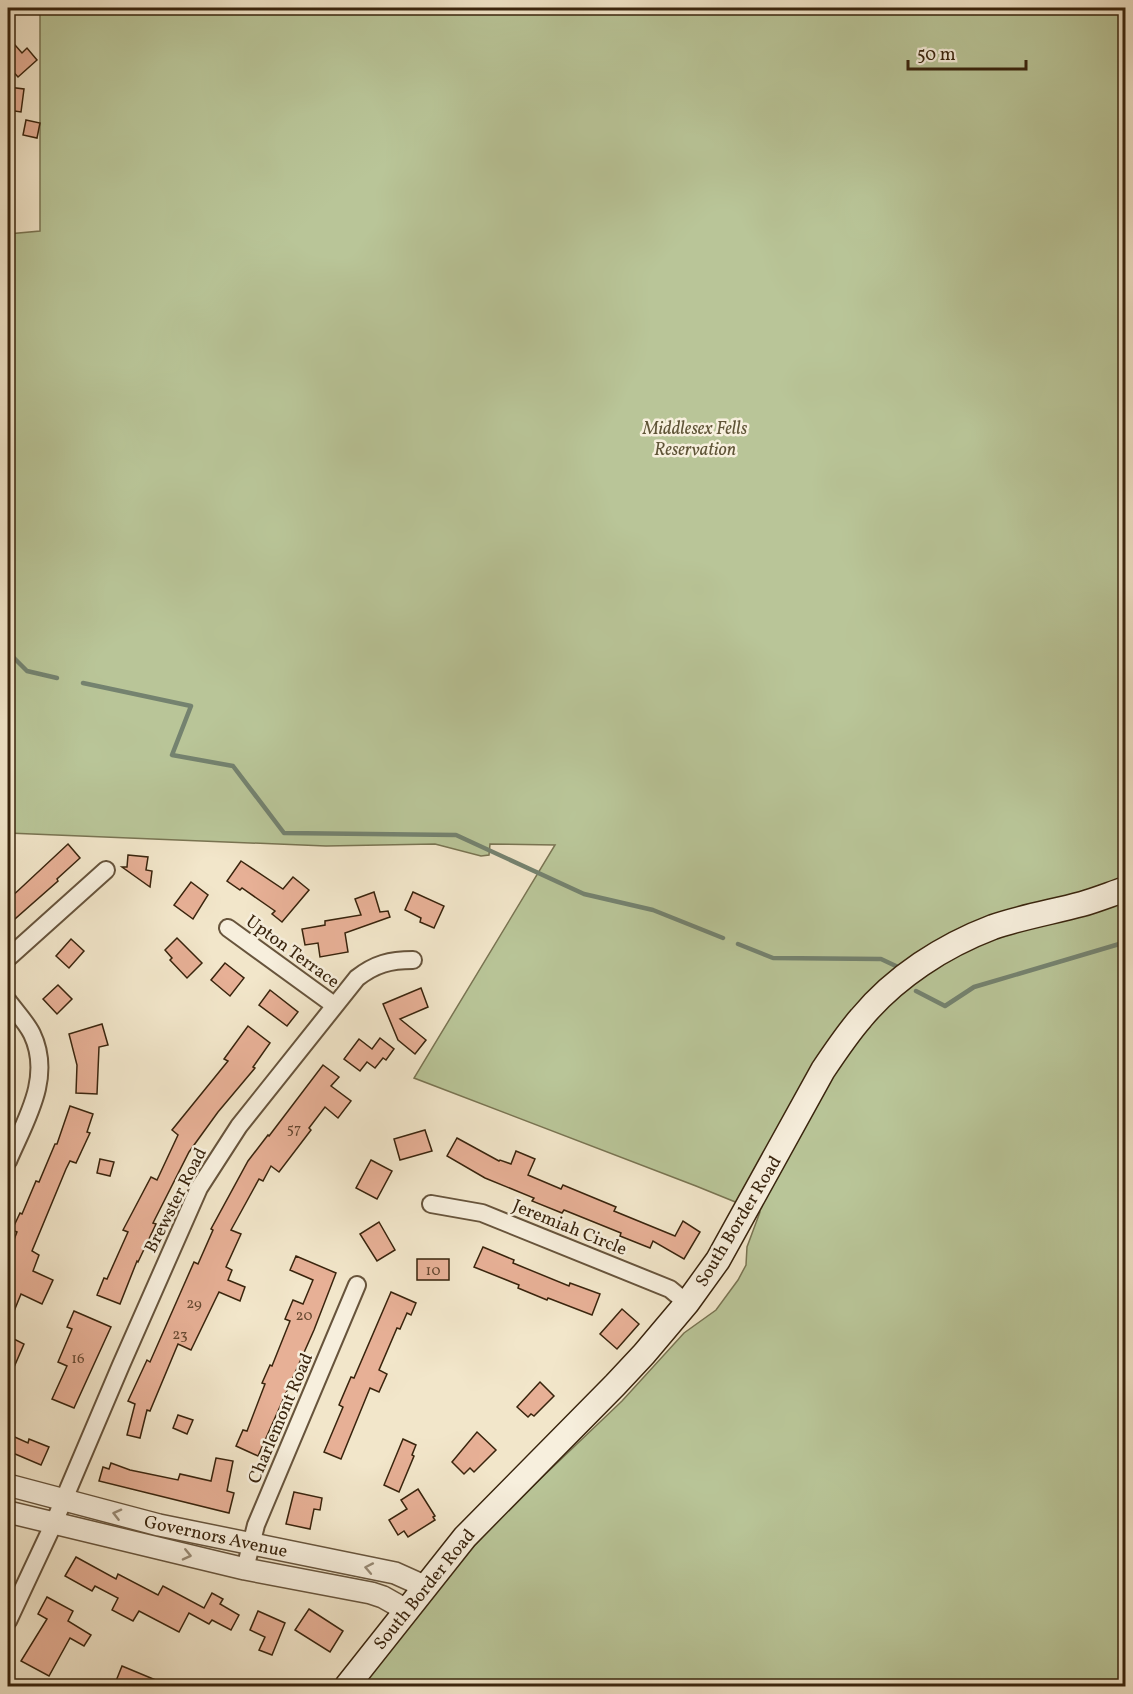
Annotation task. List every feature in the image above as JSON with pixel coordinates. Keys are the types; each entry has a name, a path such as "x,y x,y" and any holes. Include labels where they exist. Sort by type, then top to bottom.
{"main road":[{"name":"South Border Road","path":"347,1686 465,1537 615,1385 687,1303 718,1260 824,1070 860,1018 881,996 934,956 970,937 1014,920 1082,904 1125,889"}],"street":[{"path":"8,958 106,870"},
{"name":"Upton Terrace","path":"228,928 334,1005"},
{"name":"Brewster Road","path":"8,1621 53,1525 120,1365 199,1188 239,1126 357,978 369,968 395,960 413,960"},
{"path":"8,1001 32,1035 38,1050 40,1066 35,1098 8,1161"},
{"name":"Jeremiah Circle","path":"431,1204 482,1213 670,1289 687,1303"},
{"name":"Charlemont Road","path":"245,1569 256,1525 357,1285"},
{"name":"Governors Avenue","path":"8,1485 159,1525 395,1573 424,1586"},
{"name":"Governors Avenue","path":"8,1512 53,1525 245,1569 371,1593 383,1596 406,1610"}],"green space":[{"name":"Middlesex Fells Reservation","path":"8,8 1125,8 1125,1686 358,1686 441,1581 514,1504 622,1401 684,1333 716,1310 746,1265 747,1247 760,1212 414,1078 555,845 490,844 489,855 481,856 435,844 326,846 8,833 8,234 40,231 40,11 8,13"}],"building":[{"path":"8,37 22,53 27,48 37,60 18,77 8,66"},
{"path":"8,87 24,89 21,112 8,110"},
{"path":"26,120 40,123 37,138 23,135"},
{"path":"68,844 80,858 57,879 58,881 8,925 8,900"},
{"path":"128,855 148,857 146,870 152,871 150,887 122,867 127,867"},
{"path":"241,861 283,889 293,877 309,890 282,922 272,914 275,911 242,888 240,890 227,881"},
{"path":"191,882 208,895 193,919 174,905"},
{"path":"374,892 380,912 388,911 390,917 345,933 348,952 320,957 318,943 305,945 302,929 325,925 325,921 361,915 355,899"},
{"path":"413,892 444,906 434,928 420,922 421,918 405,910"},
{"path":"177,938 202,963 187,978 170,960 172,958 165,950"},
{"path":"71,939 84,951 69,968 56,956"},
{"path":"225,963 244,978 230,996 211,980"},
{"path":"58,985 72,999 57,1014 43,999"},
{"path":"421,988 428,1007 400,1019 426,1040 415,1054 398,1040 383,1004"},
{"path":"270,990 298,1012 287,1026 259,1005"},
{"path":"102,1024 108,1045 99,1047 97,1094 76,1093 77,1065 69,1034"},
{"path":"248,1026 270,1043 253,1067 255,1068 218,1112 189,1152 153,1223 156,1224 137,1261 120,1304 97,1295 104,1278 107,1279 128,1232 123,1230 151,1177 157,1180 178,1135 172,1130 228,1061 224,1059"},
{"path":"380,1038 394,1049 386,1060 383,1058 375,1068 367,1062 360,1071 344,1059 359,1039 372,1049"},
{"path":"323,1065 339,1077 331,1086 351,1101 338,1118 325,1107 309,1128 311,1130 279,1172 271,1166 263,1181 259,1179 231,1230 241,1234 226,1267 232,1270 228,1280 245,1287 240,1301 219,1292 191,1350 178,1344 150,1411 147,1410 140,1438 127,1435 135,1404 128,1401 147,1360 150,1362 194,1262 198,1264 213,1230 211,1229 248,1161"},
{"path":"70,1106 93,1114 87,1132 90,1133 76,1163 70,1161 66,1169 32,1251 39,1255 33,1271 53,1280 42,1304 21,1294 8,1326 8,1255 17,1232 12,1230 57,1144"},
{"path":"425,1130 432,1151 400,1160 394,1139"},
{"path":"457,1138 499,1161 511,1164 516,1151 535,1159 528,1175 561,1189 563,1185 616,1207 614,1211 675,1236 683,1221 700,1232 684,1259 653,1241 650,1248 620,1236 621,1233 564,1210 562,1213 532,1201 534,1198 485,1178 447,1156"},
{"path":"100,1159 114,1162 110,1176 97,1173"},
{"path":"371,1160 392,1171 377,1199 356,1188"},
{"path":"379,1222 395,1250 377,1261 360,1234"},
{"path":"483,1247 514,1260 513,1263 569,1286 570,1283 600,1294 592,1315 548,1298 547,1300 518,1288 519,1285 474,1267"},
{"path":"296,1256 336,1273 314,1330 258,1456 236,1446 243,1430 247,1431 265,1384 262,1383 270,1365 272,1366 290,1321 285,1319 293,1300 303,1304 313,1280 290,1270"},
{"path":"417,1259 449,1259 449,1280 417,1280"},
{"path":"391,1292 416,1303 411,1315 407,1313 400,1329 397,1328 379,1370 387,1374 379,1392 370,1388 341,1459 324,1452 343,1407 339,1405 351,1377 354,1378"},
{"path":"622,1309 639,1324 617,1349 600,1334"},
{"path":"74,1311 111,1327 74,1408 52,1399 67,1366 58,1362 72,1329 67,1327"},
{"path":"8,1336 24,1344 8,1381"},
{"path":"540,1382 554,1396 534,1416 531,1414 528,1417 517,1407"},
{"path":"178,1415 193,1420 187,1434 173,1428"},
{"path":"477,1432 496,1450 474,1472 470,1468 464,1474 452,1462"},
{"path":"8,1434 28,1443 29,1439 49,1447 41,1465 8,1451"},
{"path":"403,1439 416,1445 412,1455 414,1456 399,1492 384,1485"},
{"path":"216,1458 233,1461 227,1491 234,1493 229,1513 99,1481 103,1467 109,1469 111,1463 130,1470 178,1480 180,1474 211,1481"},
{"path":"418,1489 435,1516 433,1517 435,1520 408,1537 404,1531 398,1535 389,1520 407,1509 401,1500"},
{"path":"294,1492 322,1498 320,1510 314,1509 310,1529 286,1524"},
{"path":"76,1557 116,1579 118,1574 158,1595 163,1586 204,1608 212,1593 223,1599 220,1604 239,1615 231,1630 212,1620 209,1624 189,1613 179,1632 139,1611 133,1621 112,1610 118,1598 95,1586 92,1591 65,1576"},
{"path":"47,1597 73,1611 68,1621 91,1635 84,1646 70,1638 49,1676 21,1661 47,1619 38,1614"},
{"path":"309,1609 343,1631 330,1652 295,1630"},
{"path":"258,1611 285,1623 272,1655 259,1650 265,1637 250,1630"},
{"path":"122,1666 170,1686 114,1686"}],"waterway":[{"path":"8,652 27,671 57,678"},
{"path":"83,683 191,706 172,755 233,766 284,833 456,835 584,894 653,910 723,938"},
{"path":"916,991 945,1006 974,987 1126,942"},
{"path":"738,944 773,958 881,959 898,967"}]}
